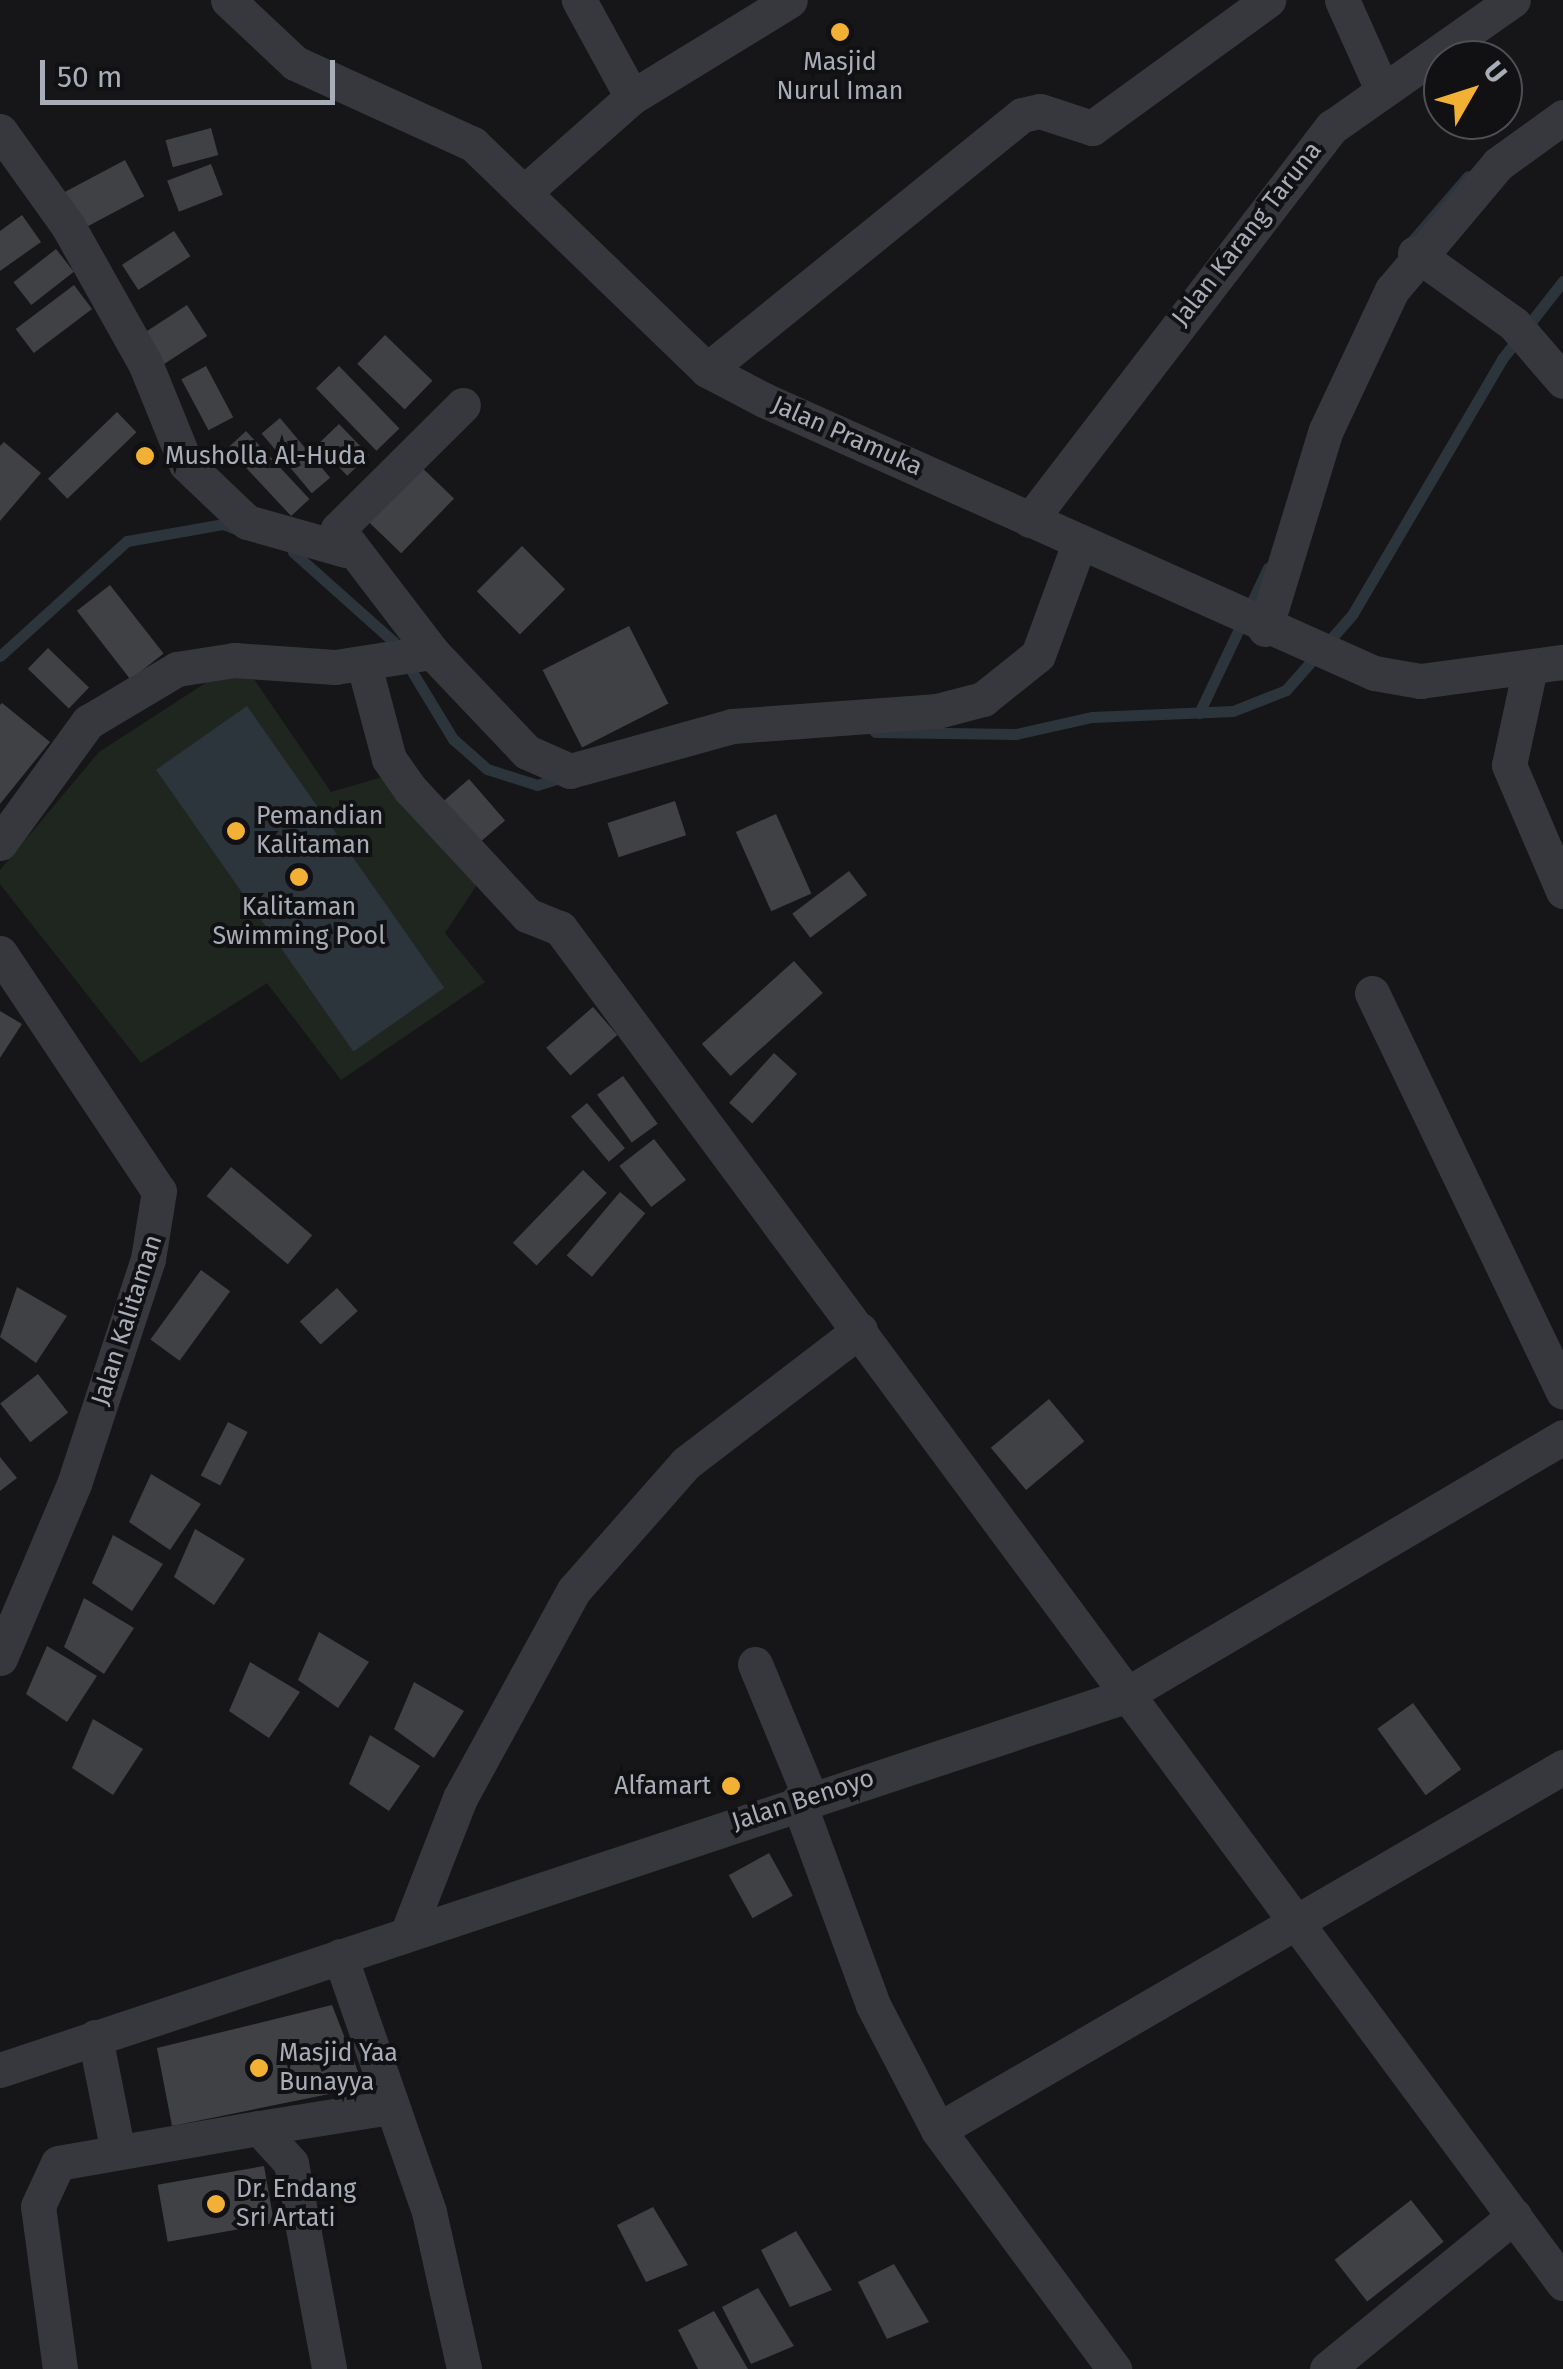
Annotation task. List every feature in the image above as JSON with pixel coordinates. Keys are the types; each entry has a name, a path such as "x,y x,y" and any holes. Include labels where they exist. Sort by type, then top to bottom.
{"street":[{"name":"Jalan Pramuka","path":"228,0 296,63 473,144 528,188 706,370 1267,630 1374,673 1420,682 1547,665"},
{"path":"579,0 632,97"},
{"path":"528,188 632,97 790,0"},
{"path":"706,370 1022,116 1040,111 1092,128 1268,0"},
{"path":"1342,0 1381,87"},
{"name":"Jalan Karang Taruna","path":"1030,520 1288,176 1381,87 1513,0"},
{"path":"1267,630 1347,378 1415,253 1498,164 1563,117"},
{"path":"0,131 68,226 146,363 186,464 247,522 346,550"},
{"path":"1415,253 1514,324 1558,375"},
{"path":"462,405 341,520 346,550 401,656 527,752 570,771 732,726 937,711 1022,676 1080,541"},
{"path":"0,844 88,722 133,688 234,660 401,656"},
{"path":"401,656 388,759 527,915 560,928 860,1330 1122,1697 1294,1919 1563,2283"},
{"path":"1547,665 1509,764 1563,890"},
{"name":"Jalan Kalitaman","path":"0,953 159,1191 148,1260 74,1484 0,1658"},
{"path":"1372,993 1563,1392"},
{"path":"406,1934 460,1798 574,1590 686,1463 860,1330"},
{"name":"Jalan Benoyo","path":"0,2070 804,1799 1122,1697 1563,1437"},
{"path":"756,1664 873,2004 938,2130 1114,2369"},
{"path":"938,2130 1294,1919 1563,1767"},
{"path":"340,1956 429,2212 464,2369"},
{"path":"95,2037 117,2147"},
{"path":"60,2369 42,2188 72,2156 390,2106"},
{"path":"259,2128 291,2163 329,2369"},
{"path":"1327,2369 1514,2216"}],"shaded area":[{"name":"Pemandian Kalitaman","path":"241,660 331,792 393,774 480,880 445,933 485,982 341,1080 267,983 141,1063 0,884 0,870 99,752"},
{"name":"Kalitaman Swimming Pool","path":"247,706 444,988 353,1051 156,770"}],"building":[{"path":"211,128 218,155 173,167 166,140"},
{"path":"125,160 144,196 80,230 61,194"},
{"path":"211,164 223,195 179,212 167,181"},
{"path":"22,215 41,242 0,271 0,231"},
{"path":"174,231 190,256 138,290 122,265"},
{"path":"56,249 74,272 31,305 13,282"},
{"path":"74,285 92,309 34,353 16,329"},
{"path":"187,305 207,336 162,365 142,334"},
{"path":"385,335 432,381 405,410 357,364"},
{"path":"206,366 233,417 209,430 181,379"},
{"path":"339,366 399,429 376,451 316,388"},
{"path":"117,412 136,432 67,499 48,479"},
{"path":"280,418 330,478 312,493 262,433"},
{"path":"339,424 369,455 347,476 317,445"},
{"path":"246,431 309,499 291,516 228,448"},
{"path":"4,442 41,473 0,521 0,446"},
{"path":"413,459 454,499 401,553 360,514"},
{"path":"522,546 565,589 520,634 477,591"},
{"path":"110,585 164,654 130,679 77,611"},
{"path":"629,626 668,704 582,748 543,670"},
{"path":"48,648 89,688 69,708 28,669"},
{"path":"0,705 50,742 0,804"},
{"path":"469,779 505,821 479,843 443,801"},
{"path":"675,801 686,835 619,857 607,823"},
{"path":"776,814 811,893 771,911 736,832"},
{"path":"849,871 867,895 810,938 792,914"},
{"path":"794,961 823,993 731,1076 702,1044"},
{"path":"593,1007 617,1035 570,1076 546,1048"},
{"path":"0,1011 22,1024 0,1058"},
{"path":"774,1053 797,1074 752,1124 729,1103"},
{"path":"623,1076 658,1124 632,1143 597,1095"},
{"path":"587,1103 625,1148 609,1162 571,1116"},
{"path":"654,1139 686,1180 651,1207 619,1166"},
{"path":"231,1167 312,1235 288,1264 207,1196"},
{"path":"583,1170 607,1193 537,1266 513,1243"},
{"path":"620,1192 645,1213 592,1277 567,1256"},
{"path":"201,1270 230,1291 180,1361 150,1340"},
{"path":"17,1287 67,1316 36,1363 0,1337"},
{"path":"337,1288 358,1311 321,1344 300,1321"},
{"path":"38,1374 68,1413 30,1442 0,1404"},
{"path":"1049,1399 1084,1441 1026,1490 991,1448"},
{"path":"228,1422 248,1432 220,1485 201,1475"},
{"path":"0,1457 17,1478 0,1491"},
{"path":"151,1474 201,1504 170,1550 129,1522"},
{"path":"195,1529 245,1559 214,1605 174,1577"},
{"path":"113,1535 163,1564 132,1611 92,1583"},
{"path":"84,1598 134,1628 104,1674 64,1647"},
{"path":"319,1632 369,1662 338,1708 298,1680"},
{"path":"47,1646 97,1676 67,1722 26,1694"},
{"path":"250,1662 300,1692 269,1738 229,1711"},
{"path":"414,1682 464,1711 434,1758 394,1729"},
{"path":"1413,1703 1461,1769 1426,1795 1377,1729"},
{"path":"93,1719 143,1749 113,1795 72,1768"},
{"path":"370,1735 420,1766 389,1811 349,1784"},
{"path":"769,1853 793,1896 753,1918 729,1875"},
{"name":"Masjid Yaa Bunayya","path":"332,2005 364,2087 172,2126 157,2048"},
{"name":"Dr. Endang Sri Artati","path":"264,2166 274,2223 168,2242 158,2185"},
{"path":"1411,2200 1444,2242 1367,2301 1335,2260"},
{"path":"653,2207 688,2265 646,2282 617,2225"},
{"path":"796,2231 832,2290 790,2307 761,2250"},
{"path":"894,2264 929,2322 887,2339 858,2282"},
{"path":"758,2288 794,2346 751,2364 722,2307"},
{"path":"714,2311 748,2369 698,2369 678,2330"}],"waterway":[{"path":"1405,249 1468,176"},
{"path":"875,732 1016,734 1092,717 1233,711 1286,690 1352,615 1502,359 1563,281"},
{"path":"0,656 127,541 223,524 239,530"},
{"path":"293,552 394,642 453,739 487,769 537,785 564,777"},
{"path":"1199,713 1268,568"}],"place":[{"name":"Masjid Nurul Iman","path":"840,32"},
{"name":"Musholla Al-Huda","path":"145,456"},
{"name":"Pemandian Kalitaman","path":"236,831"},
{"name":"Kalitaman Swimming Pool","path":"299,877"},
{"name":"Alfamart","path":"731,1786"},
{"name":"Masjid Yaa Bunayya","path":"259,2068"},
{"name":"Dr. Endang Sri Artati","path":"216,2204"}]}
